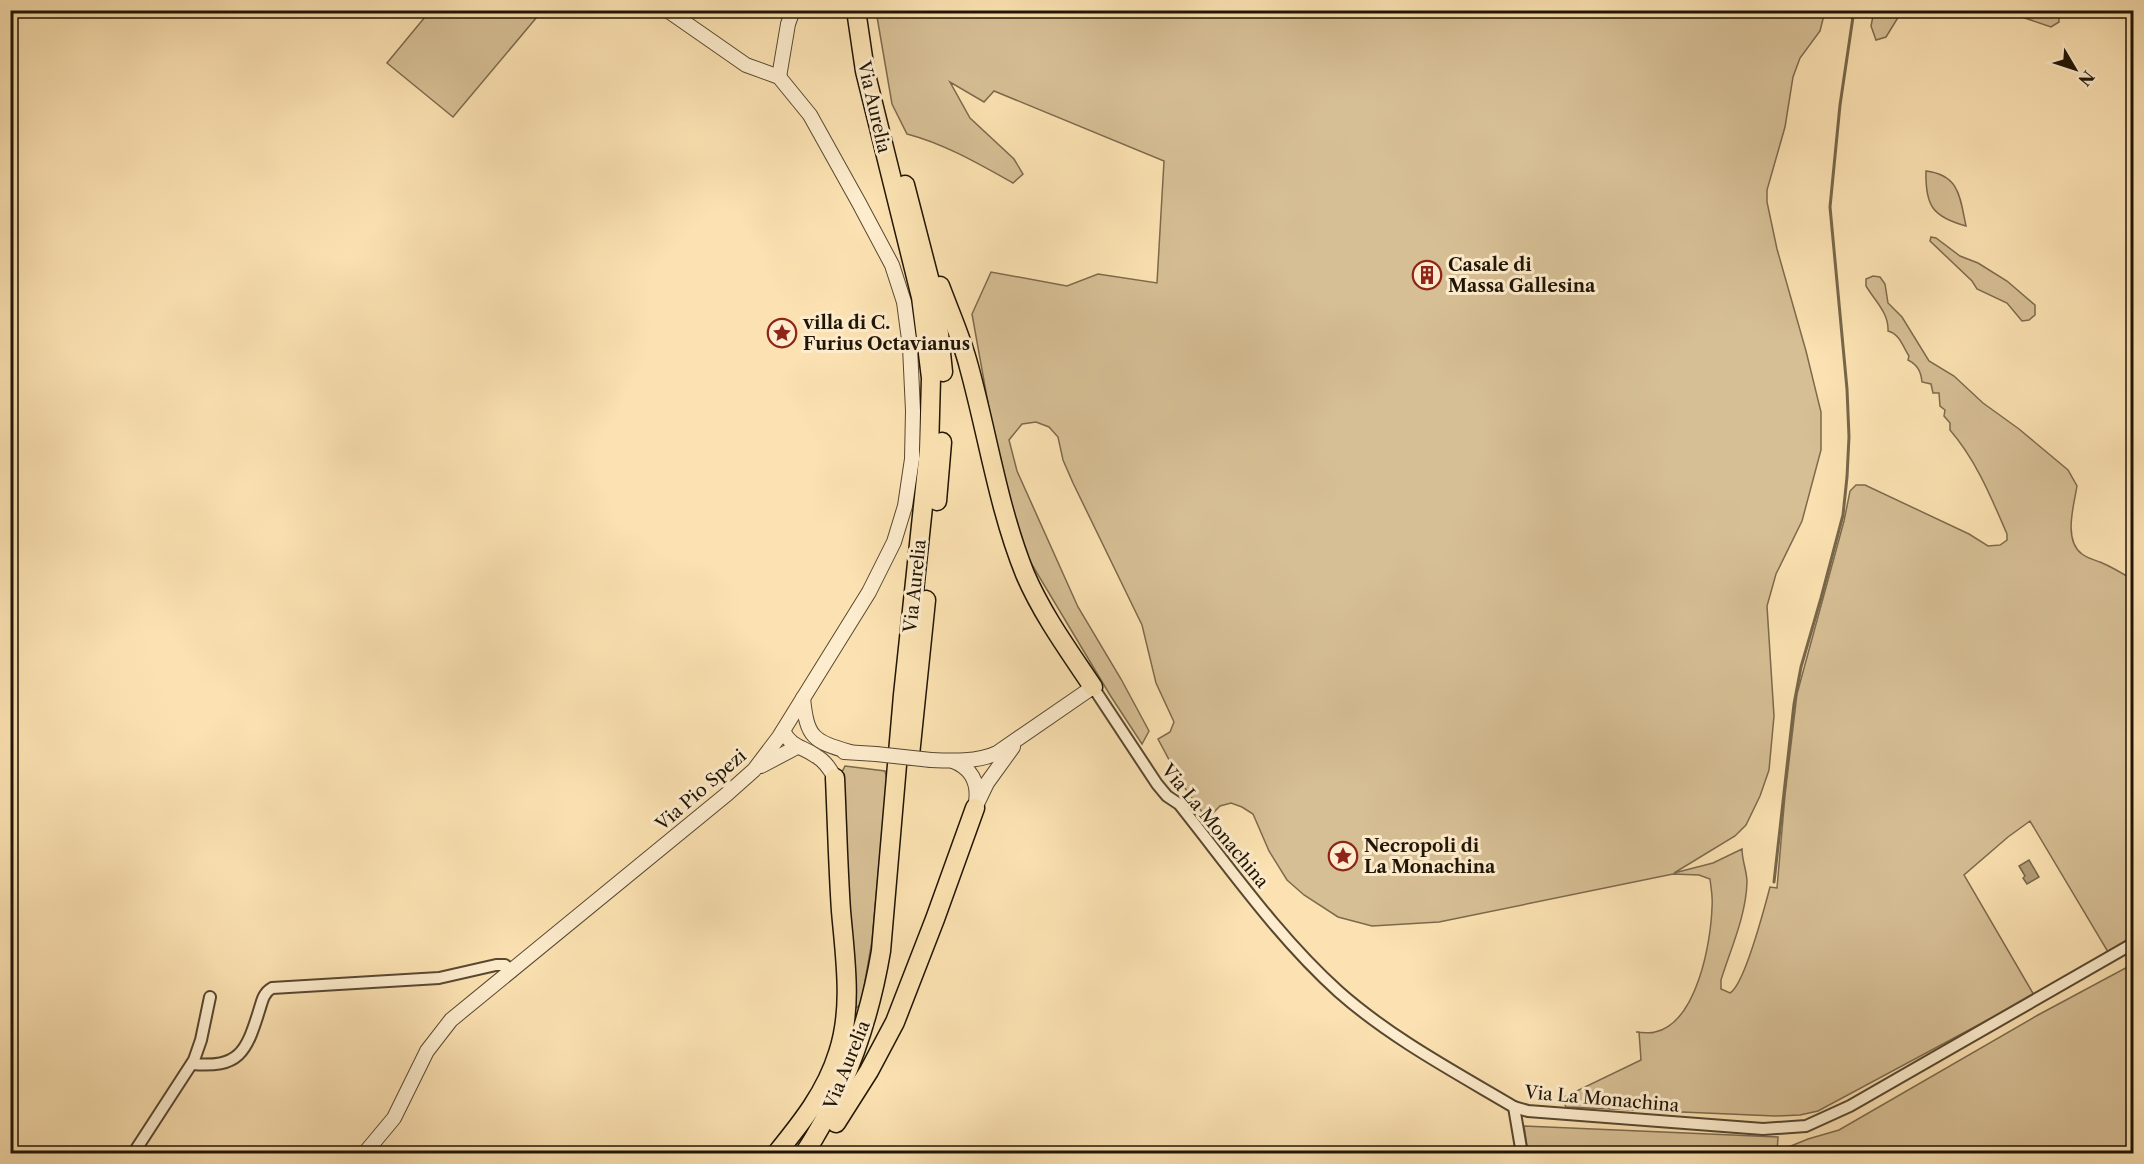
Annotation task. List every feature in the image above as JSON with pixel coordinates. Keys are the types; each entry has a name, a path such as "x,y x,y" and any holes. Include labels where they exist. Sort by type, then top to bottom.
{"highway":[{"name":"Via Aurelia","path":"804,1154 830,1108 850,1062 867,1016 879,963 902,706 931,427 931,372 923,306 865,71 856,10"},
{"name":"Via Aurelia","path":"818,1154 836,1123 870,1044 888,984 894,950 909,768 942,453 944,394 942,346 936,304 884,99 868,10"},
{"path":"917,228 964,350 1002,510 1019,559 1042,607 1093,687"},
{"path":"776,1154 819,1099 839,1050 844,1026 847,990 835,778"},
{"path":"836,1123 869,1071 895,1022 975,808"}],"street":[{"path":"667,10 743,63 760,72 779,77 788,24 793,10"},
{"name":"Via Pio Spezi","path":"364,1154 399,1109 424,1056 441,1032 465,1008 711,808 754,770 785,727 869,592 891,550 900,526 908,490 912,452 913,389 908,328 897,279 879,240 816,125 779,77"},
{"path":"754,770 803,749 953,761 992,755 1021,739 1093,687"},
{"name":"Via La Monachina","path":"1093,687 1157,784 1167,796 1179,804 1284,936 1314,968 1340,993 1389,1030 1514,1107 1542,1113 1763,1129 1806,1126 1850,1106 2133,943"},
{"path":"803,698 809,731"},
{"path":"835,778 823,761 790,742 785,727 809,731 823,743 850,752"},
{"path":"975,808 987,783 1021,739"},
{"path":"835,778 839,761 850,752"},
{"path":"953,761 967,770 975,780 977,795 975,808"},
{"path":"192,1064 224,1063 240,1054 248,1043 264,996 269,989 279,986 439,978 496,965 505,965 512,971"},
{"path":"133,1154 192,1064 200,1044 210,997"},
{"path":"1514,1107 1522,1154"}],"shaded area":[{"path":"430,11 542,11 453,117 387,63"},
{"path":"876,11 1825,11 1820,31 1800,58 1793,77 1785,127 1767,190 1767,202 1777,249 1821,412 1821,450 1802,521 1776,574 1767,606 1774,716 1769,770 1746,825 1735,836 1674,873 1713,863 1742,849 1747,878 1746,895 1741,920 1721,980 1721,989 1730,993 1736,987 1747,961 1770,887 1777,888 1797,694 1850,491 1856,485 1865,485 1969,534 1988,546 2000,545 2007,540 2007,534 1982,479 1968,454 1950,430 1950,423 1944,416 1945,410 1940,406 1939,393 1933,393 1931,384 1922,382 1918,369 1908,360 1909,356 1901,341 1888,331 1884,313 1866,286 1866,279 1873,276 1880,277 1885,284 1888,303 1902,317 1929,361 1954,376 1983,403 2019,429 2068,470 2077,486 2071,522 2076,548 2086,557 2109,566 2133,580 2133,936 2108,952 2030,821 1964,875 2034,995 1818,1111 1800,1115 1775,1116 1566,1107 1562,1098 1641,1060 1639,1032 1655,1032 1669,1025 1681,1014 1691,998 1705,960 1711,922 1710,879 1699,875 1673,874 1439,922 1372,926 1338,917 1304,895 1287,880 1269,851 1253,814 1231,803 1220,806 1207,819 1182,784 1158,739 1170,732 1174,722 1156,683 1142,625 1073,483 1063,460 1058,437 1049,427 1036,422 1022,424 1009,440 1017,471 1078,607 1149,731 1142,744 1022,548 998,459 972,314 991,272 1067,286 1098,274 1157,283 1164,161 994,91 984,102 950,82 970,118 1014,159 1023,174 1013,183 948,149 907,134 892,104"},
{"path":"1874,11 1902,11 1886,37 1876,40 1871,26"},
{"path":"2014,11 2059,11 2059,22 2051,27 2019,16"},
{"path":"1926,171 1946,177 1952,183 1960,197 1966,226 1946,219 1933,208 1927,193"},
{"path":"1931,237 1936,238 1960,256 1978,263 2007,281 2035,305 2035,315 2029,320 2022,321 2007,303 1977,289 1972,281 1930,241"},
{"path":"845,766 885,771 887,779 872,941 861,1004 856,1008 851,1004 842,772"},
{"path":"2029,860 2039,877 2027,884 2019,866"},
{"path":"2133,964 2133,1153 1781,1153 1781,1150 1808,1139 1839,1130 2038,1015"},
{"path":"1524,1126 1778,1137 1777,1153 1528,1154"}],"waterway":[{"path":"1774,882 1794,704 1801,667 1843,515 1847,477 1849,437 1847,389 1830,207 1840,105 1854,10"}],"place":[{"name":"Casale di Massa Gallesina","path":"1427,275"},
{"name":"villa di C. Furius Octavianus","path":"782,333"},
{"name":"Necropoli di La Monachina","path":"1343,856"}]}
